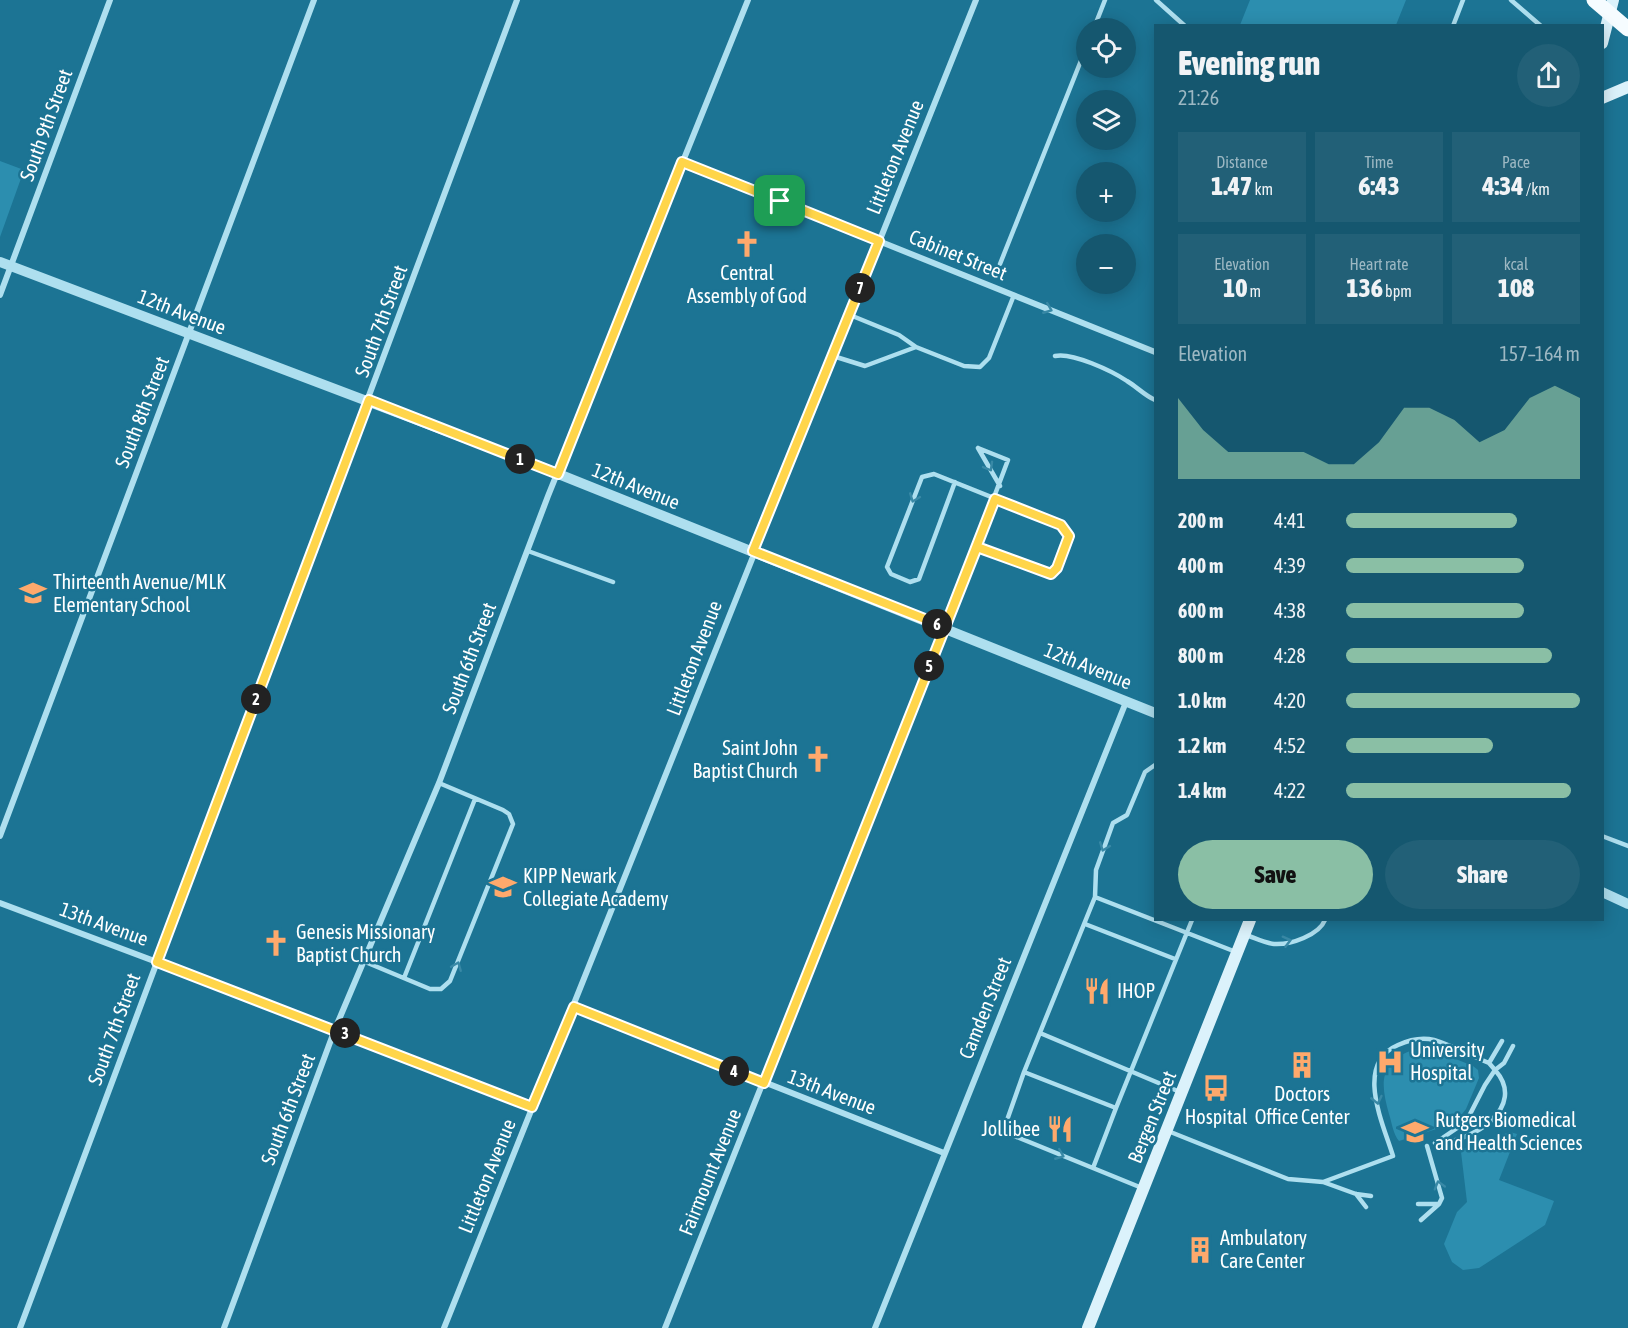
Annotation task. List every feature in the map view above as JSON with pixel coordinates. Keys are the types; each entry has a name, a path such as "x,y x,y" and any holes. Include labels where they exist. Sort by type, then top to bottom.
{"main road":[{"path":"1594,0 1611,7 1628,29"},
{"path":"1604,35 1611,7"},
{"path":"1604,97 1628,87"},
{"name":"Bergen Street","path":"1088,1328 1250,921"}],"street":[{"name":"South 9th Street","path":"0,295 110,0"},
{"name":"South 8th Street","path":"0,836 314,0"},
{"name":"South 7th Street","path":"20,1328 518,0"},
{"name":"South 6th Street","path":"224,1328 335,1029 439,783 528,550 748,0"},
{"name":"Littleton Avenue","path":"444,1328 574,1007 753,551 976,0"},
{"name":"Cabinet Street","path":"682,162 1154,352"},
{"name":"12th Avenue","path":"0,262 369,400 945,627 1154,713"},
{"name":"Fairmount Avenue","path":"665,1328 945,627"},
{"name":"Camden Street","path":"875,1328 1126,702"},
{"path":"1604,893 1628,904"},
{"name":"13th Avenue","path":"0,903 335,1029 532,1107"},
{"name":"13th Avenue","path":"574,1007 944,1153"}],"lane":[{"path":"1098,18 1105,0"},
{"path":"1156,0 1183,24"},
{"path":"1454,24 1463,0"},
{"path":"1511,0 1539,24"},
{"path":"1000,264 1076,73"},
{"path":"850,315 900,335 916,347 964,366 980,367 989,358 1014,295"},
{"path":"833,356 865,366 916,347"},
{"path":"1055,356 1071,356 1118,375 1145,396 1154,400"},
{"path":"945,627 977,547 995,499 1008,460 978,448 999,486"},
{"path":"955,482 919,579 910,582 893,575 887,567 922,477 932,473 955,482 995,499 1061,525 1068,531 1068,538 1057,568 1051,574 977,547"},
{"path":"528,550 613,582"},
{"path":"1144,1189 1007,1133 1006,1123 1024,1072 1095,897 1096,870 1113,824 1127,815 1145,772 1154,766"},
{"path":"363,961 430,989 441,989 450,981 513,824 509,814 439,783"},
{"path":"404,978 475,799"},
{"path":"1604,837 1628,846"},
{"path":"1095,897 1154,920"},
{"path":"1156,921 1237,952"},
{"path":"1093,1168 1174,959 1192,921"},
{"path":"1244,934 1273,944 1281,944 1316,933 1324,921"},
{"path":"1084,924 1174,959"},
{"path":"1040,1033 1183,1093"},
{"path":"1323,1182 1393,1156 1375,1095 1376,1066 1384,1054 1396,1046 1424,1038 1489,1064 1495,1070 1505,1081 1507,1091 1492,1122 1457,1139 1435,1143 1466,1122 1485,1085 1495,1070 1504,1063 1513,1046"},
{"path":"1489,1064 1502,1041"},
{"path":"1024,1072 1116,1108"},
{"path":"1168,1131 1288,1179 1323,1182 1356,1194 1371,1196"},
{"path":"1421,1220 1439,1204 1442,1198 1427,1146"},
{"path":"1356,1194 1366,1207"},
{"path":"1418,1204 1439,1204"}],"shaded area":[{"path":"1250,0 1406,0 1396,24 1240,24"},
{"path":"0,161 24,170 0,237"},
{"path":"1415,1049 1431,1049 1473,1066 1478,1070 1479,1078 1466,1109 1455,1123 1399,1141 1394,1132 1386,1103 1385,1074 1394,1060"},
{"path":"1510,1132 1517,1134 1499,1180 1554,1201 1545,1225 1479,1268 1463,1270 1452,1262 1444,1244 1457,1212 1467,1202 1461,1152 1463,1149"}],"place":[{"name":"Central Assembly of God","path":"747,244"},
{"name":"Thirteenth Avenue/MLK Elementary School","path":"33,593"},
{"name":"Saint John Baptist Church","path":"818,759"},
{"name":"KIPP Newark Collegiate Academy","path":"503,887"},
{"name":"Genesis Missionary Baptist Church","path":"276,943"},
{"name":"IHOP","path":"1097,991"},
{"name":"University Hospital","path":"1390,1062"},
{"name":"Doctors Office Center","path":"1302,1065"},
{"name":"Hospital","path":"1216,1088"},
{"name":"Jollibee","path":"1060,1129"},
{"name":"Rutgers Biomedical and Health Sciences","path":"1415,1132"},
{"name":"Ambulatory Care Center","path":"1200,1250"}],"route":[{"path":"682,162 780,201 879,241 753,551 945,627 995,499 1061,525 1068,531 1069,536 1057,568 1051,574 1043,573 977,547 764,1083 574,1007 532,1107 157,962 369,400 558,474 682,162"}]}
